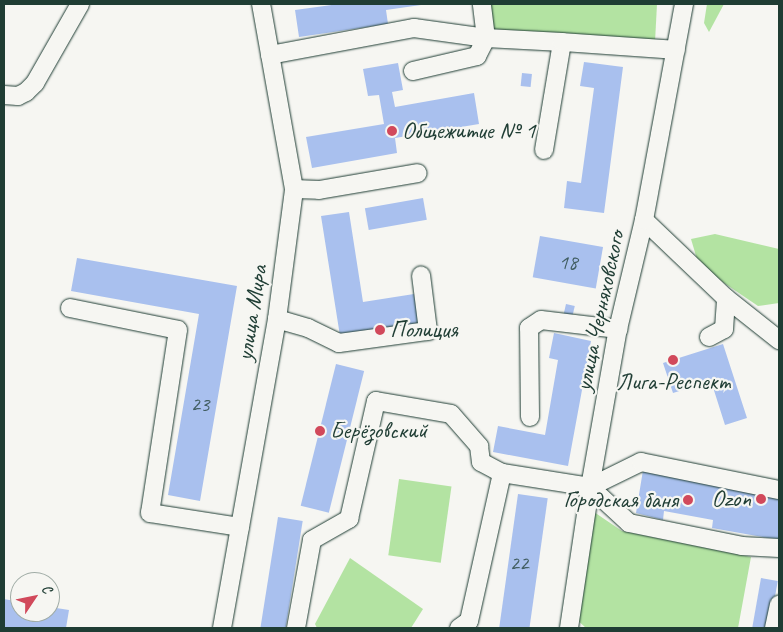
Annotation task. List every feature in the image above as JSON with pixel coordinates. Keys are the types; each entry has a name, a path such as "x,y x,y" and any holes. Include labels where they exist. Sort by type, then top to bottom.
{"street":[{"path":"4,95 18,96 26,92 35,83 80,4"},
{"name":"улица Мира","path":"222,628 277,319 294,189 261,4"},
{"path":"413,71 477,56 486,38 482,4"},
{"name":"улица Черняховского","path":"569,628 590,486 618,329 644,220 684,4"},
{"path":"270,55 414,28 486,38 676,50"},
{"path":"544,150 562,42"},
{"path":"294,189 319,190 418,174"},
{"path":"644,220 726,298 779,340"},
{"path":"277,319 308,328 339,343 428,332 421,275"},
{"path":"709,337 724,329 726,298"},
{"path":"70,308 178,330 150,513 240,527"},
{"path":"530,417 530,328 541,320 618,329"},
{"path":"296,628 312,540 349,519 376,401 451,414 479,446 481,462 502,473 590,486 641,462 779,490"},
{"path":"459,628 469,621 502,473"},
{"path":"590,486 629,522 727,543 779,548"},
{"path":"774,628 779,604"}],"green space":[{"path":"487,4 657,4 655,42 490,34"},
{"path":"707,4 724,4 709,32 704,23"},
{"path":"715,234 779,249 779,303 758,306 699,266 691,239"},
{"path":"399,479 451,486 441,563 388,555"},
{"path":"594,512 622,531 751,557 738,628 586,628 575,618"},
{"path":"350,558 423,609 411,628 317,628 315,624"}],"building":[{"path":"339,4 421,5 386,10 388,24 299,37 295,10"},
{"path":"584,62 623,67 604,213 564,208 567,181 581,183 594,88 580,86"},
{"name":"Общежитие № 1","path":"398,63 403,90 392,92 395,107 474,93 479,124 395,138 397,153 312,168 306,137 384,124 379,95 368,96 363,69"},
{"path":"522,73 532,74 531,87 521,86"},
{"path":"423,198 427,220 369,230 365,208"},
{"path":"349,212 363,302 414,294 419,324 340,336 321,216"},
{"path":"540,236 603,247 596,288 533,277"},
{"path":"77,258 237,286 200,501 168,495 199,314 71,291"},
{"path":"566,304 575,306 572,317 564,315"},
{"path":"554,333 591,341 568,466 493,452 498,426 545,435 558,360 549,358"},
{"path":"723,344 747,418 725,425 711,381 673,393 663,363"},
{"path":"336,364 364,371 329,513 301,506"},
{"name":"Городская баня","path":"644,464 779,496 779,540 712,528 713,520 664,511 663,520 636,513"},
{"path":"518,494 548,498 529,628 499,628"},
{"path":"278,517 303,521 286,628 260,628"},
{"path":"761,578 778,581 769,628 752,628"},
{"path":"4,599 10,600 10,622 60,622 60,609 69,610 66,628 4,628"}],"place":[{"name":"Общежитие № 1","path":"392,131"},
{"name":"Полиция","path":"380,330"},
{"name":"Лига-Респект","path":"673,360"},
{"name":"Берёзовский","path":"320,431"},
{"name":"Ozon","path":"761,499"},
{"name":"Городская баня","path":"688,500"}]}
